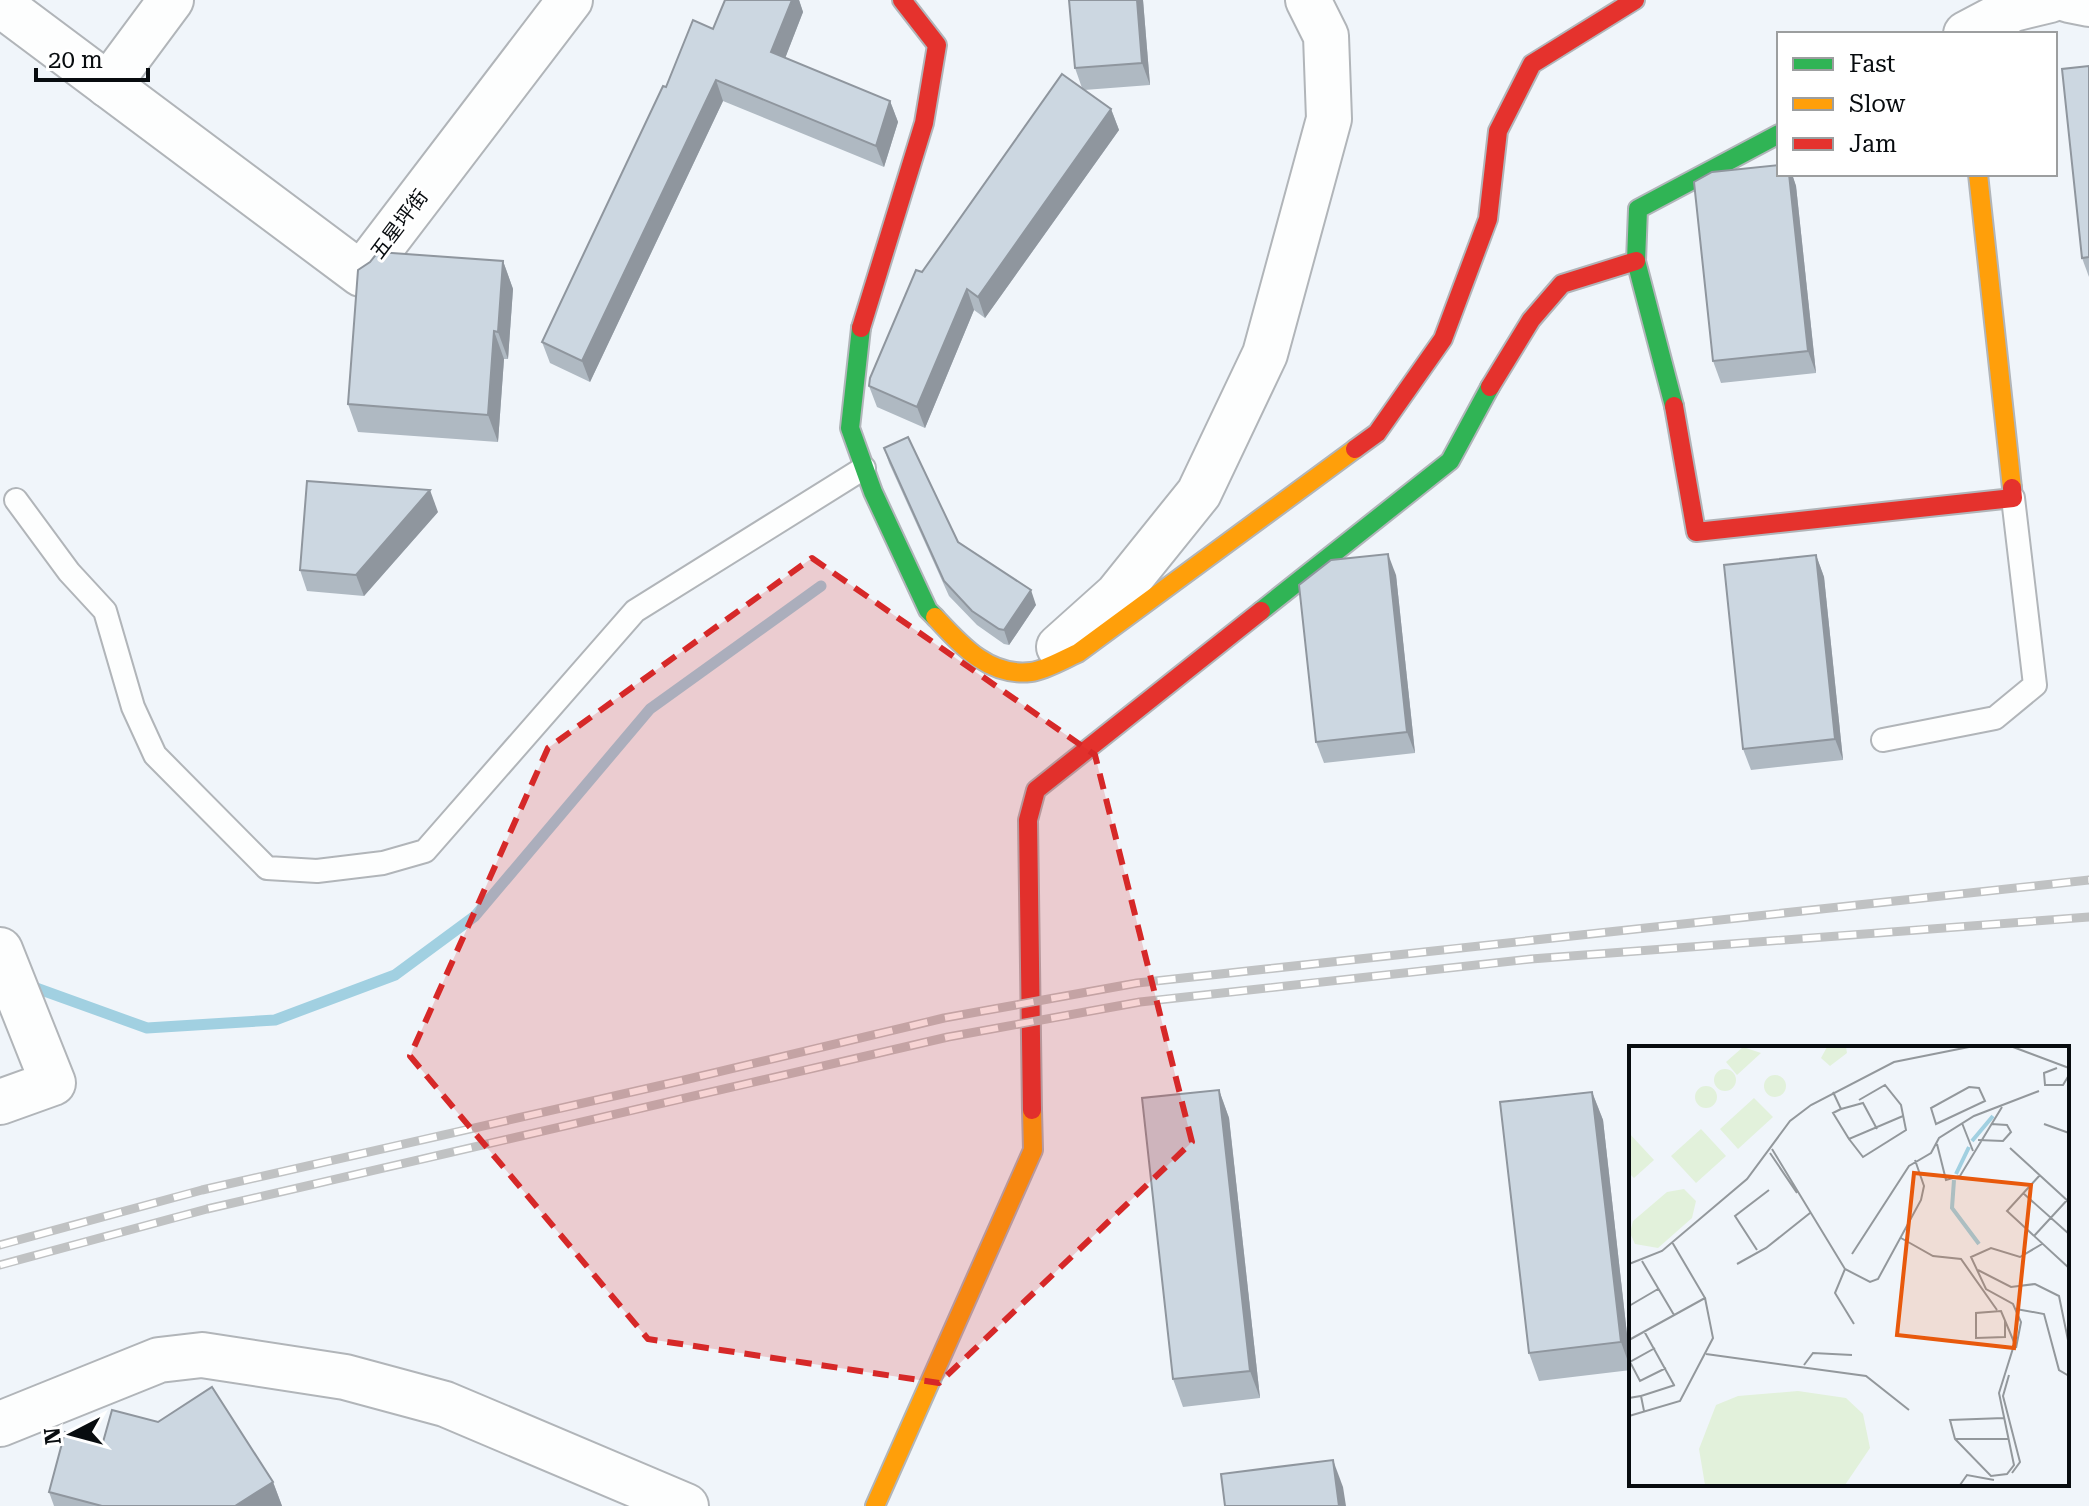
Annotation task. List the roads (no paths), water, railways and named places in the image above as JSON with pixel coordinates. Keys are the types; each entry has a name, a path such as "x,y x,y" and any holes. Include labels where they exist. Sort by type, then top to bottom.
{"street":[{"path":"108,85 171,0"},
{"name":"五星坪街","path":"0,4 361,274 570,0"},
{"path":"902,0 937,45 924,123 859,334 850,428 864,468 928,610 961,645 993,668 1031,672 1078,653 1377,433 1443,339 1488,219 1498,131 1532,64 1600,12 1635,0"},
{"path":"1031,672 1117,595 1199,493 1265,354 1329,119 1326,36 1308,0"},
{"path":"1970,32 2013,9 2050,0"},
{"path":"2069,0 2089,4"},
{"path":"1772,141 1638,209 1636,261 1672,397 1696,532 2013,498 1978,176"},
{"path":"875,1506 1033,1150 1028,820 1036,790 1450,461 1494,379 1531,320 1562,284 1636,261"},
{"path":"0,950 53,1083 0,1102"},
{"path":"0,1424 159,1360 202,1355 345,1377 445,1404 686,1506"}],"lane":[{"path":"16,500 69,572 105,611 133,707 155,755 267,868 317,871 383,863 425,851 635,611 864,468"},
{"path":"1883,740 1995,718 2035,685 2013,498"}],"waterway":[{"path":"25,984 147,1028 275,1020 395,975 475,916 650,709 821,586"}],"railway":[{"path":"0,1245 202,1190 944,1018 1137,983 2089,880"},
{"path":"0,1265 207,1209 948,1037 1140,1002 1531,959 2089,917"}]}
